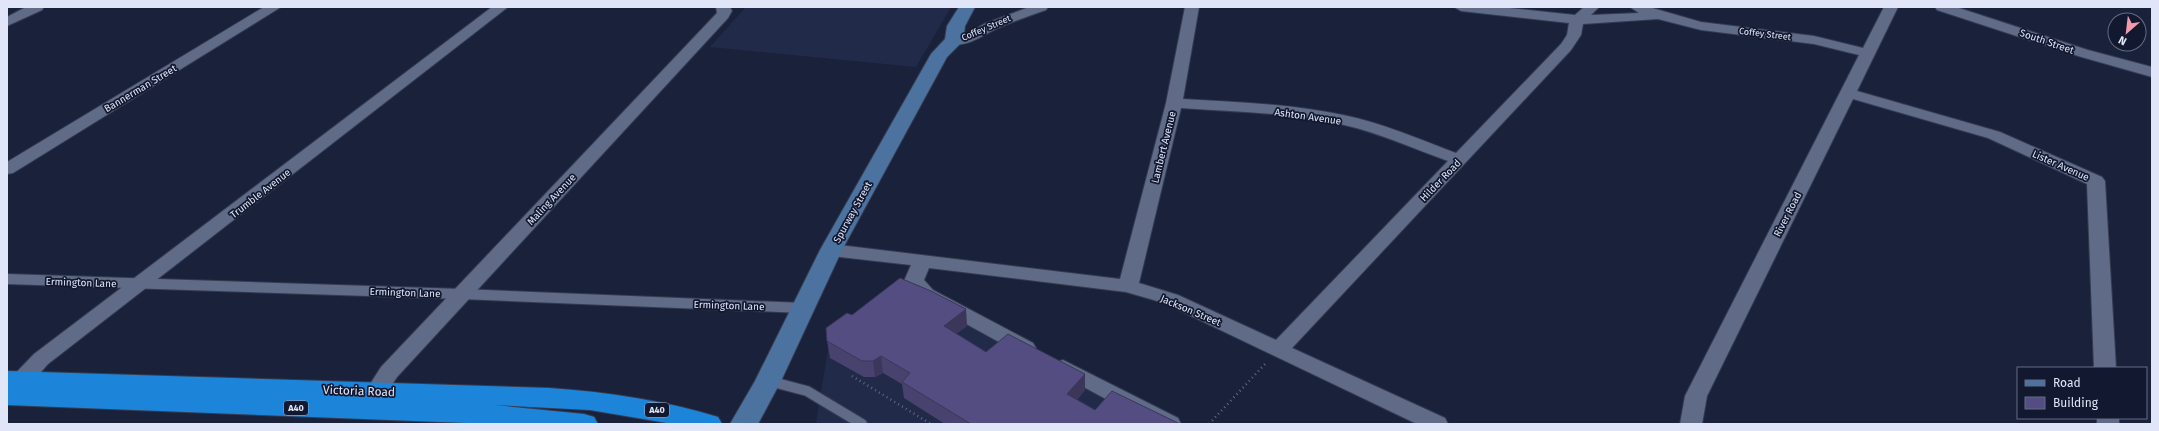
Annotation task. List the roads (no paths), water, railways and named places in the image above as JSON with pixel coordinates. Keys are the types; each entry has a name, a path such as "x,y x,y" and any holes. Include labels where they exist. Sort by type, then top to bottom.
{"highway":[{"name":"Victoria Road","path":"11,385 550,397 605,401 656,409 708,424"},
{"name":"Victoria Road","path":"11,385 490,414 584,424"}],"street":[{"path":"7,22 37,7"},
{"name":"Bannerman Street","path":"7,169 274,7"},
{"name":"Trumble Avenue","path":"11,385 41,359 141,284 501,7"},
{"name":"Maling Avenue","path":"376,392 389,372 723,15 725,11 723,7"},
{"path":"954,40 956,26 967,7"},
{"name":"Coffey Street","path":"954,40 969,38 989,27 1041,7"},
{"name":"Lambert Avenue","path":"1128,286 1174,103 1192,7"},
{"name":"Coffey Street","path":"1461,7 1576,20 1661,17"},
{"path":"1576,20 1592,7"},
{"name":"Coffey Street","path":"1637,7 1661,17 1723,29 1816,40 1868,53"},
{"name":"River Road","path":"1690,424 1696,396 1891,7"},
{"name":"South Street","path":"1942,7 2083,53 2152,72"},
{"name":"Hilder Road","path":"1274,353 1566,47 1574,35 1576,20"},
{"name":"Spurway Street","path":"744,424 768,381 831,250 940,54 954,40"},
{"name":"Lister Avenue","path":"1848,93 1994,135 2096,181 2106,367"},
{"name":"Ashton Avenue","path":"1174,103 1292,112 1345,120 1459,160"},
{"name":"Jackson Street","path":"831,250 1128,286 1172,299 1274,353 1437,424"},
{"path":"922,261 914,281 926,294 1170,424"}],"lane":[{"name":"Ermington Lane","path":"7,279 462,294 803,308"},
{"path":"768,381 789,383 813,393 862,424"}]}
